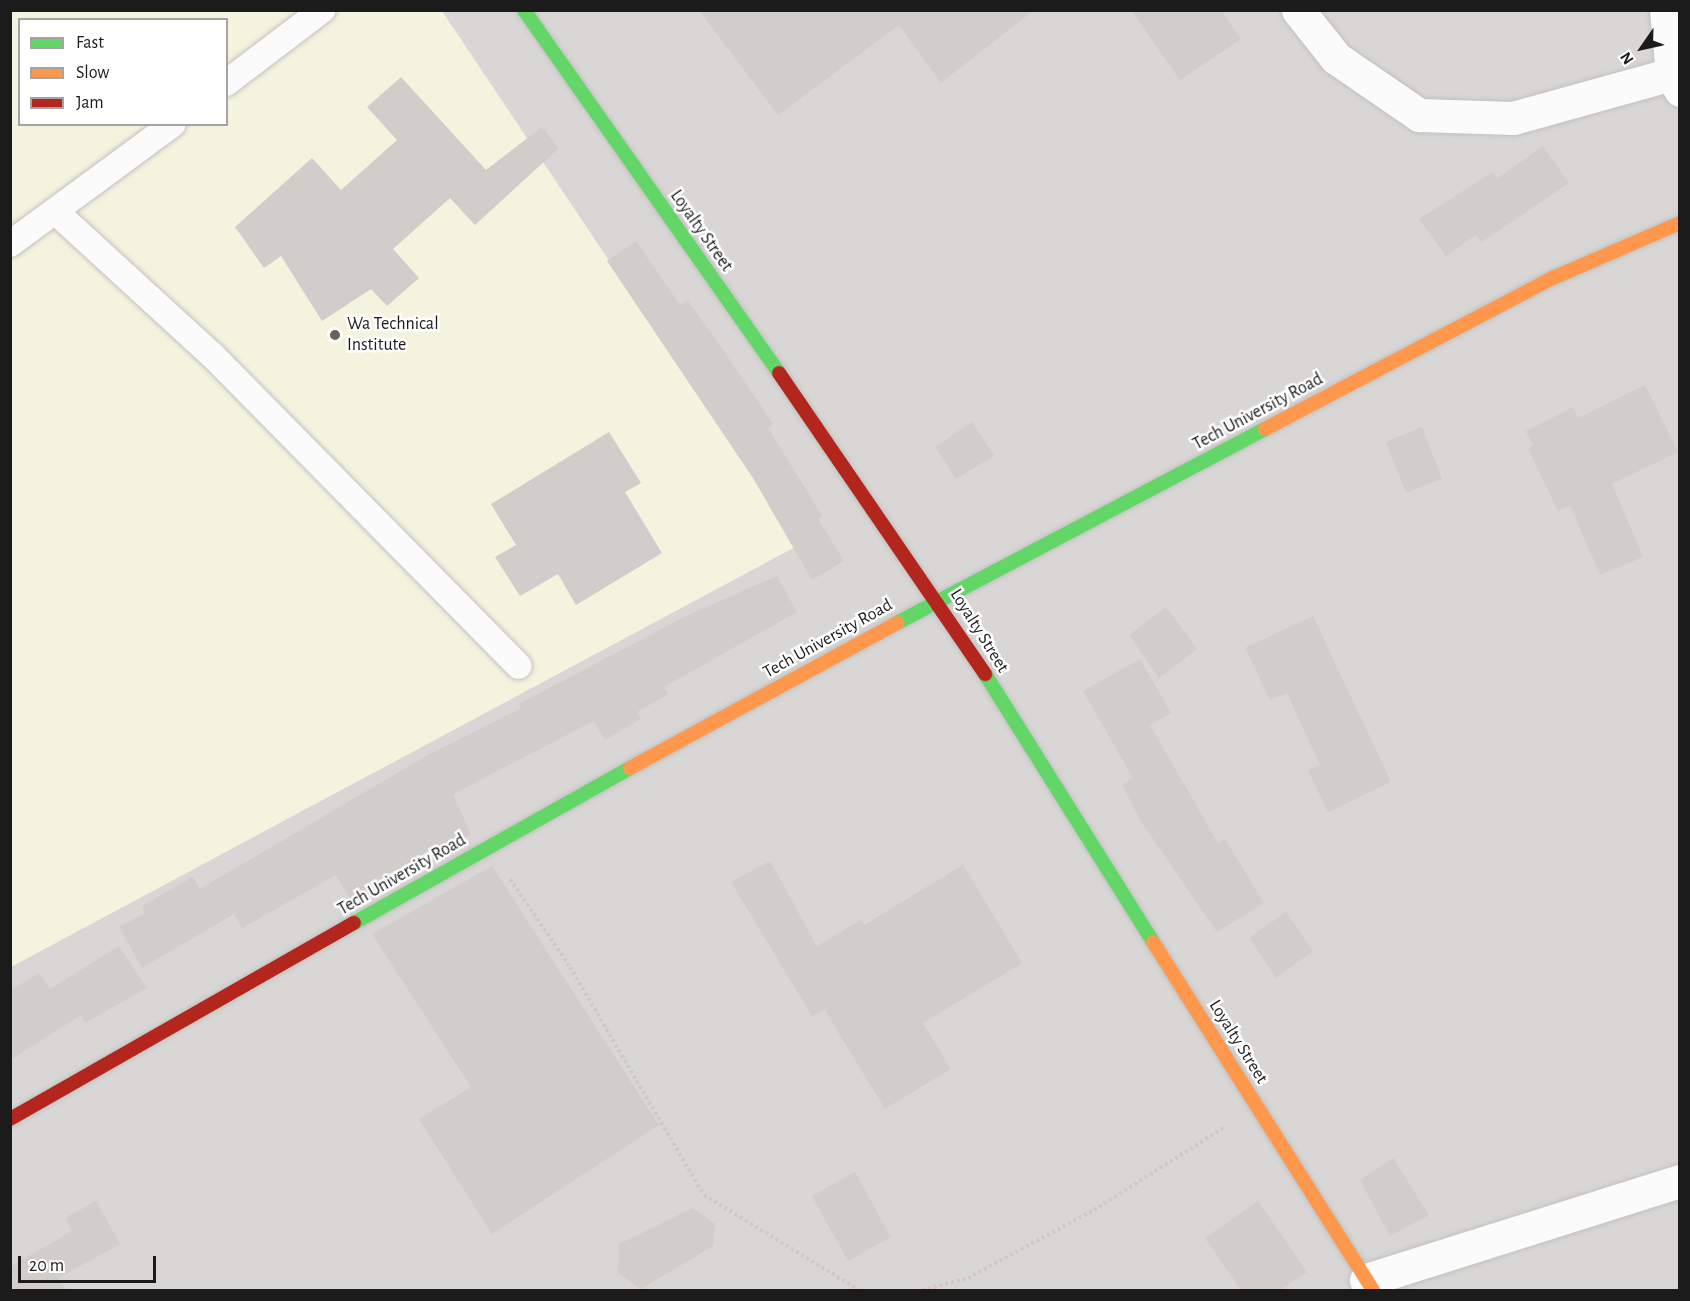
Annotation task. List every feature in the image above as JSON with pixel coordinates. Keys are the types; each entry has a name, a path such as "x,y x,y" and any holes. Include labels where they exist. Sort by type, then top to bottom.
{"street":[{"name":"Loyalty Street","path":"524,10 938,600 1369,1285"},
{"path":"1298,10 1336,58 1419,115 1514,118 1676,82 1666,10"},
{"name":"Tech University Road","path":"10,1119 488,846 938,600 1553,278 1680,223"},
{"path":"1369,1285 1680,1181"}],"lane":[{"path":"228,81 322,10"},
{"path":"10,244 58,214 170,126"},
{"path":"58,214 211,354 519,666"}],"path":[{"path":"488,846 570,967 704,1195 859,1290"},
{"path":"922,1290 968,1278 1094,1210 1257,1106"}],"shaded area":[{"path":"11,11 1679,11 1679,1290 11,1290"},
{"name":"Wa Technical Institute","path":"11,11 442,11 799,545 11,967"}],"building":[{"path":"699,10 1034,10 941,83 899,25 778,115"},
{"path":"1131,10 1221,10 1241,39 1180,80"},
{"path":"401,77 486,170 542,127 559,148 475,225 450,198 393,249 419,278 387,306 371,289 322,321 281,256 264,268 235,227 312,158 341,190 397,140 367,107"},
{"path":"1543,146 1569,183 1482,242 1476,235 1446,256 1419,219 1493,172 1498,178"},
{"path":"636,241 680,305 687,300 715,338 773,424 768,428 823,517 818,519 844,561 812,580 753,478 607,261"},
{"path":"1645,385 1678,452 1612,484 1643,557 1600,575 1570,505 1558,511 1528,448 1533,446 1526,431 1573,407 1578,418"},
{"path":"972,422 994,456 956,479 935,447"},
{"path":"1422,427 1442,479 1406,493 1386,442"},
{"path":"609,432 641,483 625,492 662,553 576,605 558,574 520,596 495,557 516,545 491,504"},
{"path":"777,576 797,612 664,687 668,694 637,712 641,719 605,740 594,721 453,794 471,834 352,902 336,875 242,928 234,914 142,968 119,927 145,913 142,906 193,877 200,889 428,755 521,708 519,704 692,613"},
{"path":"1166,607 1197,649 1159,678 1129,635"},
{"path":"1313,616 1391,782 1328,812 1308,770 1320,765 1287,693 1270,700 1245,648"},
{"path":"1140,659 1171,713 1150,725 1218,843 1225,839 1264,903 1217,932 1140,820 1122,785 1133,778 1083,691"},
{"path":"770,861 817,946 861,920 864,925 963,865 1022,963 923,1023 951,1069 885,1109 824,1009 812,1016 731,882"},
{"path":"492,866 659,1125 492,1234 419,1119 471,1087 372,934"},
{"path":"1286,912 1313,951 1276,978 1249,938"},
{"path":"119,946 147,988 85,1023 81,1015 10,1060 10,991 39,973 50,989"},
{"path":"1393,1158 1429,1215 1390,1236 1360,1180"},
{"path":"855,1172 891,1237 848,1261 812,1196"},
{"path":"96,1201 120,1244 58,1278 66,1290 10,1290 10,1267 72,1231 65,1218"},
{"path":"1258,1201 1307,1272 1280,1290 1241,1290 1205,1238"},
{"path":"693,1208 715,1224 713,1246 641,1289 618,1273 619,1244"}],"traffic: fast":[{"path":"524,10 779,373"},
{"path":"897,623 1265,429"},
{"path":"985,674 1153,942"},
{"path":"354,923 630,768"}],"traffic: slow":[{"path":"1265,429 1553,278 1680,223"},
{"path":"630,768 897,623"},
{"path":"1153,942 1373,1290"}],"traffic: jam":[{"path":"779,373 985,674"},
{"path":"10,1119 354,923"}],"place":[{"name":"Wa Technical Institute","path":"335,335"}]}
